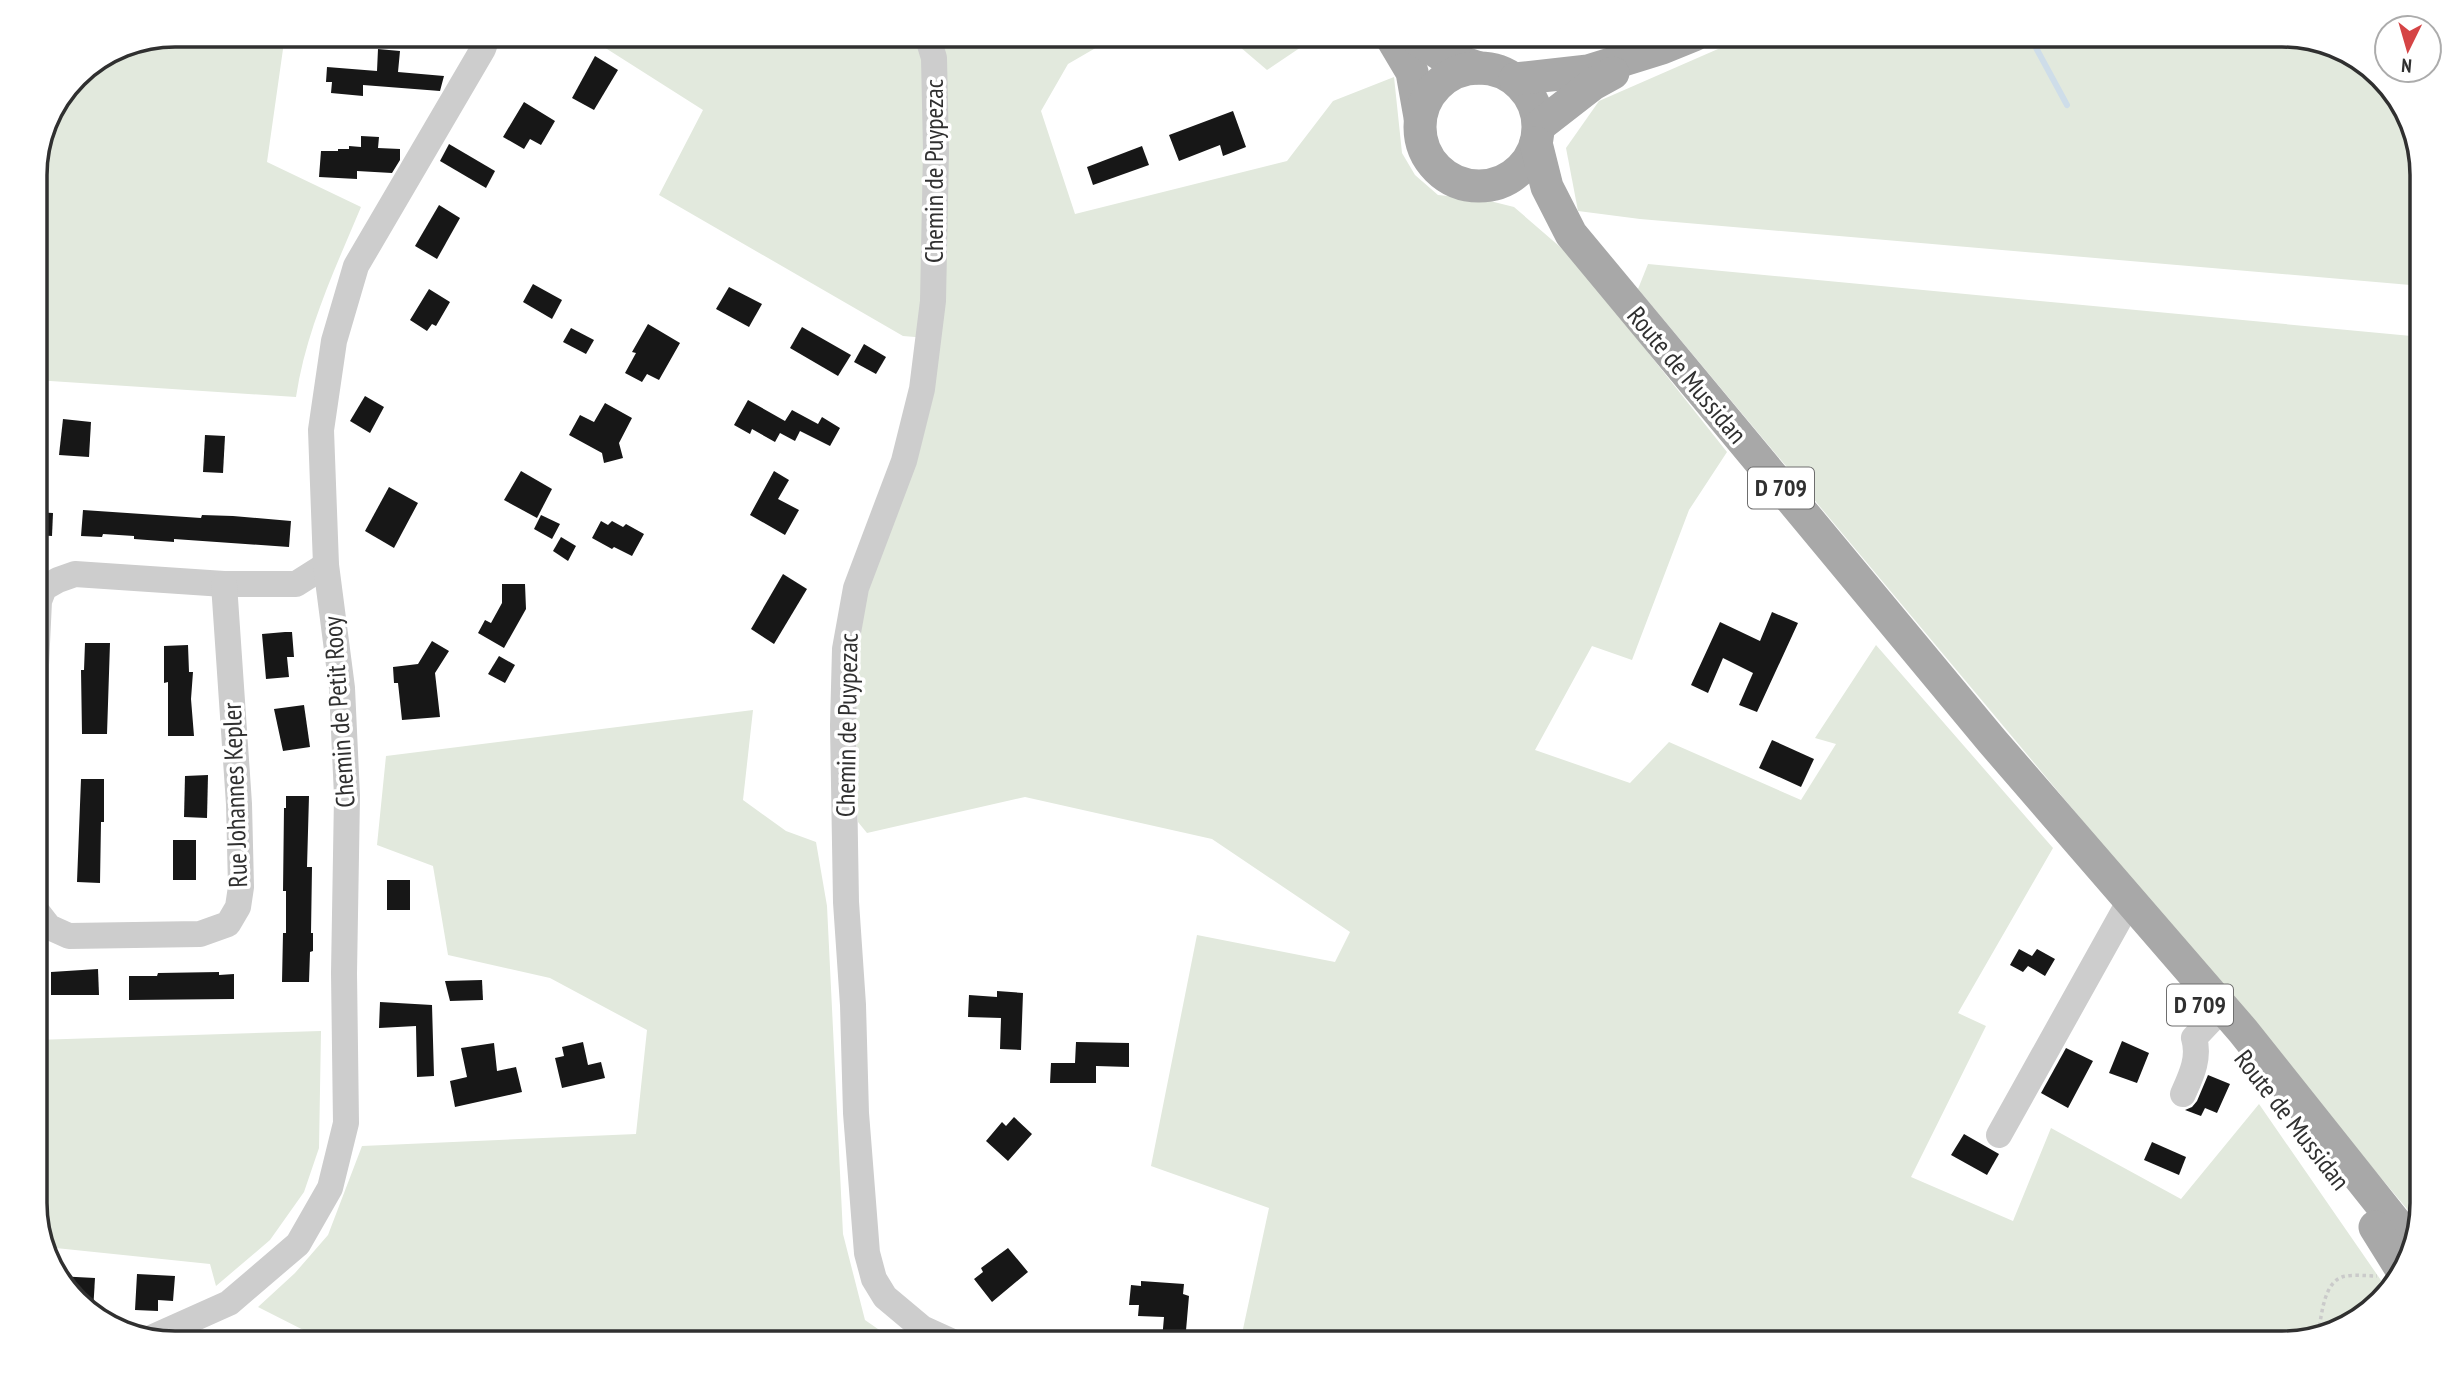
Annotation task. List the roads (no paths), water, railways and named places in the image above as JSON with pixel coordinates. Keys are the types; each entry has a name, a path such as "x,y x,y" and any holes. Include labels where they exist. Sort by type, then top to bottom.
{"main road":[{"path":"1397,47 1412,72 1420,117 1420,137 1428,157 1441,172 1459,182 1479,186 1500,183 1518,172 1529,159 1537,134 1536,109 1528,93 1514,79 1497,71 1443,56 1429,47"},
{"path":"1514,79 1588,71 1662,48"},
{"path":"1537,134 1593,83 1662,48"},
{"path":"1420,117 1435,87 1447,77 1462,70 1479,68"},
{"name":"Route de Mussidan","path":"1537,134 1547,187 1570,234"},
{"name":"Route de Mussidan","path":"1489,184 1529,201 1570,234 2129,907 2211,1018 2399,1255"},
{"name":"Route de Mussidan","path":"2129,907 2252,1042 2395,1222 2401,1248"}],"street":[{"name":"Chemin de Petit Rooy","path":"168,1331 229,1303 298,1244 330,1188 346,1123 344,973 347,796 342,688 326,565 321,430 334,341 356,267 484,47"},
{"name":"Chemin de Puypezac","path":"929,1331 885,1297 874,1279 867,1253 856,1113 853,1004 846,902 844,725 845,649 856,588 904,461 919,401 933,301 936,138 933,58 930,47"},
{"path":"48,586 75,574 224,584 296,584 326,565"},
{"name":"Rue Johannes Kepler","path":"48,926 69,936 200,934 228,924 238,907 241,887 239,804 224,584"},
{"path":"1999,1135 2129,907"},
{"path":"2183,1094 2194,1069 2197,1048 2194,1038 2211,1018"}],"waterway":[{"path":"2036,47 2067,105"}]}
